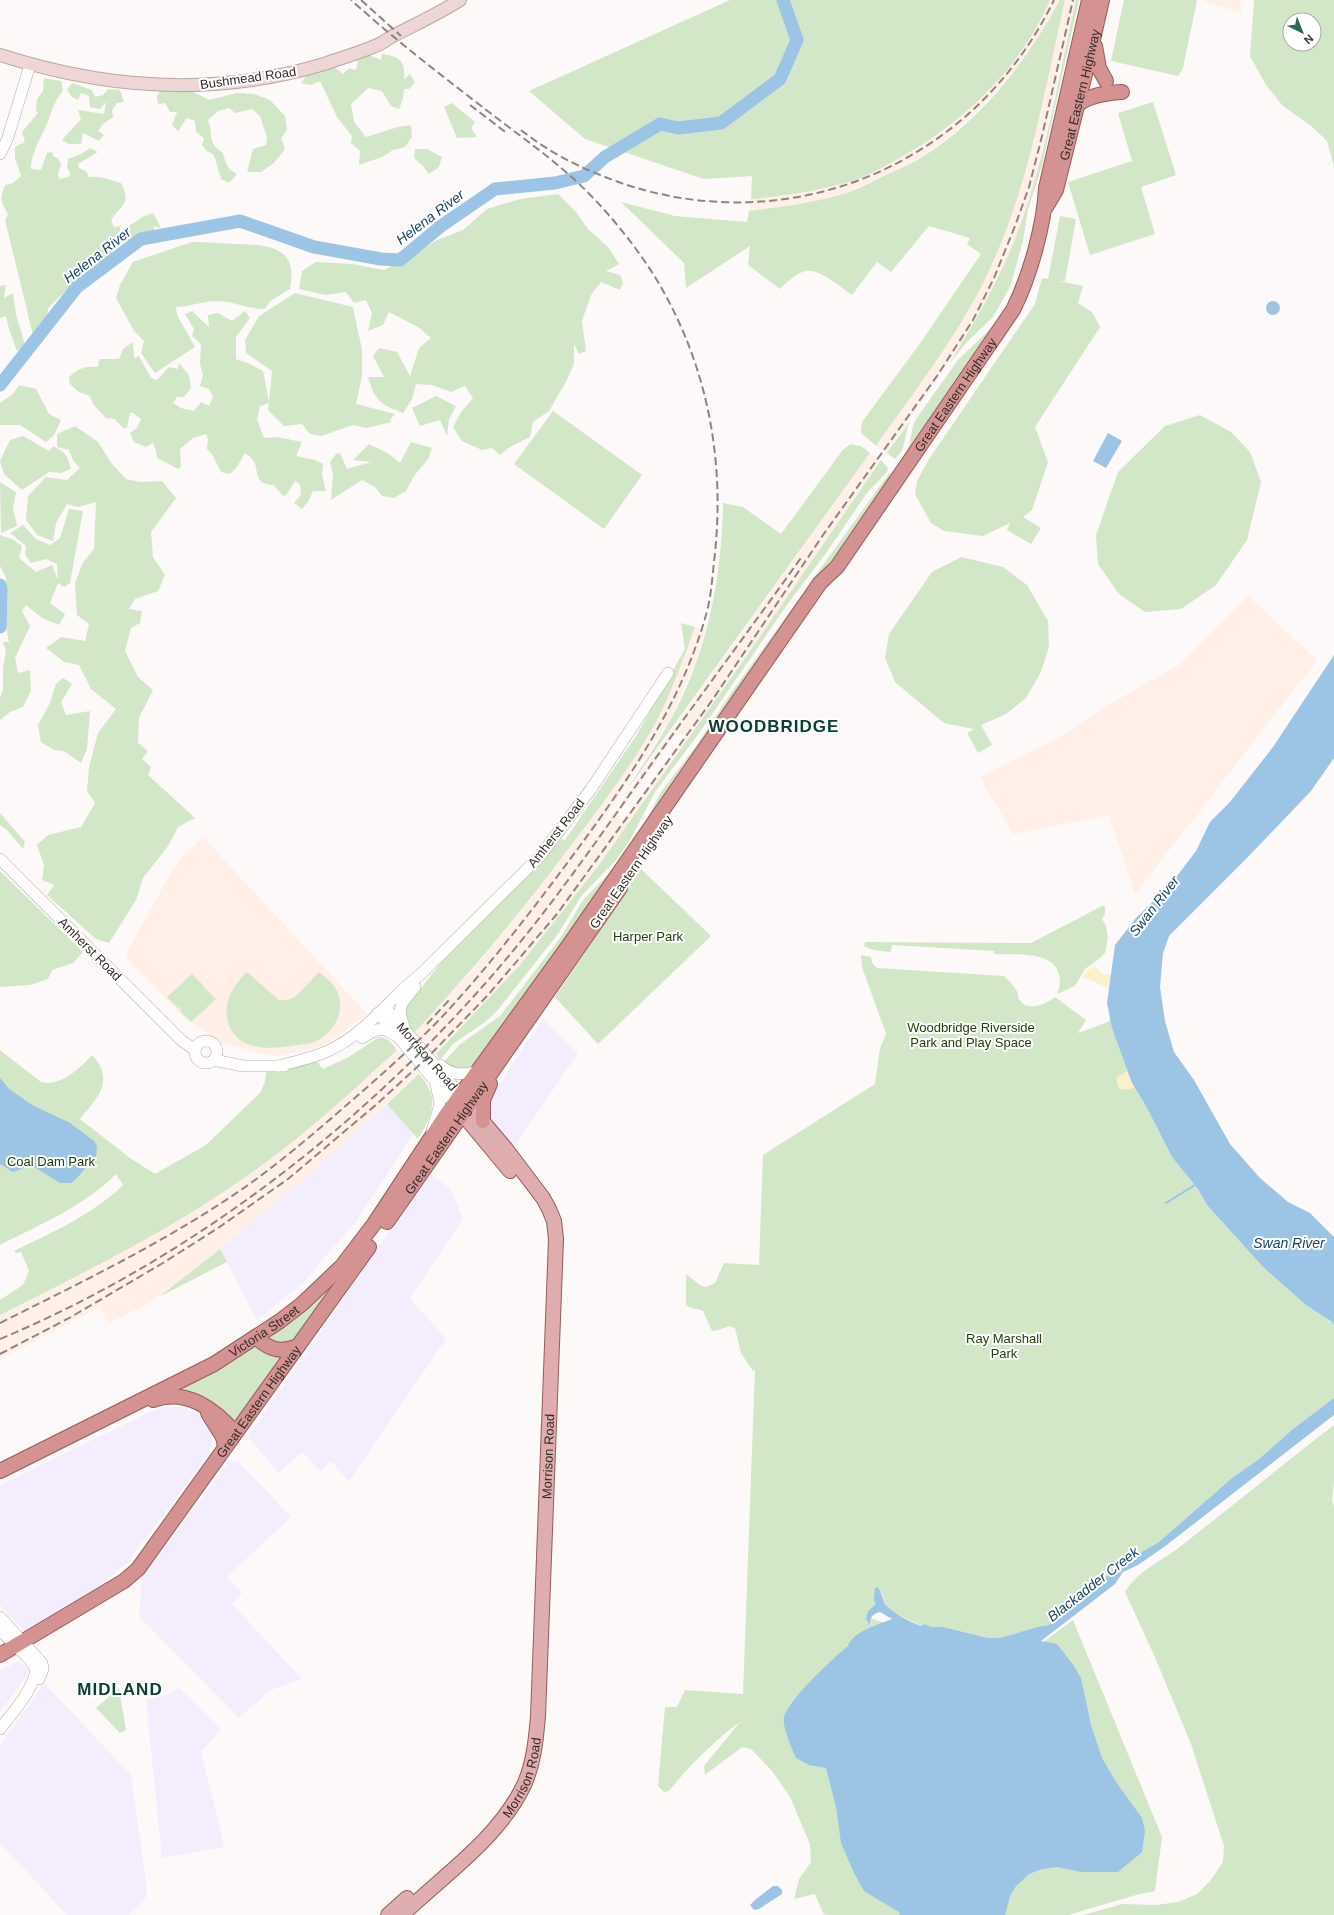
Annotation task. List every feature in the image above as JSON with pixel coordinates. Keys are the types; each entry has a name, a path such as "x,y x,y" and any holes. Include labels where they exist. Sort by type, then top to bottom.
{"highway":[{"name":"Great Eastern Highway","path":"0,1655 124,1581 138,1568 298,1346 461,1104 478,1071 567,948 820,583 837,566 993,341 1012,310 1026,280 1044,209 1046,188 1089,0"},
{"name":"Great Eastern Highway","path":"1044,209 1056,190 1102,0"},
{"path":"1094,38 1098,68 1106,81"},
{"path":"1077,105 1092,97 1122,92"},
{"name":"Great Eastern Highway","path":"461,1104 493,1070 548,994 828,588 837,566"},
{"path":"483,1121 483,1100 492,1078 493,1070"},
{"name":"Victoria Street","path":"0,1471 214,1364 256,1337 302,1304 353,1253 428,1142 461,1104"},
{"path":"256,1337 264,1346 272,1349 288,1351 298,1346"},
{"path":"123,1410 158,1398 171,1397 199,1402 217,1414 235,1433"},
{"path":"199,1402 206,1410 223,1437 225,1446"}],"main road":[{"name":"Bushmead Road","path":"0,55 30,65 77,75 138,84 188,86 239,82 304,70 377,46 460,0"},
{"name":"Morrison Road","path":"402,1915 487,1837 507,1813 524,1784 535,1748 537,1724 556,1240 554,1221 543,1198 483,1121 461,1104"},
{"name":"Morrison Road","path":"388,1915 480,1832 500,1807 515,1780 526,1747 548,1235 545,1220 538,1206 461,1104"}],"street":[{"path":"0,154 12,126 30,65"},
{"name":"Amherst Road","path":"215,1054 243,1066 301,1065 324,1060 345,1050 362,1038 410,983 421,974 540,856 591,789 668,673"},
{"name":"Amherst Road","path":"0,859 181,1040 198,1047"},
{"name":"Amherst Road","path":"278,1066 310,1058 329,1051 356,1034 415,987 421,974"},
{"path":"403,1036 399,1013 404,1001 415,987"},
{"name":"Morrison Road","path":"384,1012 435,1081 461,1104"},
{"path":"362,1038 376,1030 383,1028 403,1036"},
{"name":"Morrison Road","path":"403,1036 432,1063 461,1104"},
{"path":"210,1042 215,1054 206,1063 201,1062 196,1057 198,1047 210,1042"},
{"path":"432,1063 438,1064 448,1072 455,1074 461,1075 478,1071"},
{"path":"428,1142 440,1104 435,1081"},
{"path":"0,1617 40,1668 35,1674 26,1694 0,1729"},
{"path":"0,1630 20,1644"}],"shaded area":[{"path":"1050,0 1060,0 1042,33 1003,86 952,134 923,156 877,179 837,196 806,203 749,211 751,199 783,196 851,181 907,154 942,132 990,89 1014,61 1028,41"},
{"path":"1065,0 1076,0 1035,179 1014,244 986,304 970,331 887,453 876,446 963,319 993,263 1011,218 1038,118"},
{"path":"1240,0 1242,13 1204,1"},
{"path":"870,453 881,460 741,664 596,869 519,966 436,1054 415,1032 468,975 523,909 588,823 636,754 656,721 672,687 695,627 706,629 696,660 671,718 610,811 556,889 613,813","holes":["678,731 685,736 623,820 617,815"]},
{"path":"1248,596 1317,660 1135,894 1109,815 1013,834 980,777 1057,739 1115,701 1180,664"},
{"path":"203,837 367,1014 323,1047 274,1056 222,1043 187,1020 129,962 126,954 170,874 181,858"},
{"path":"543,1019 578,1053 514,1147 494,1122 490,1107 494,1091"},
{"path":"397,1050 419,1074 310,1173 184,1278 148,1304 108,1323 100,1307 0,1359 0,1315 146,1239 216,1197 276,1155"},
{"path":"387,1104 414,1133 358,1219 302,1284 257,1320 220,1249 310,1173"},
{"path":"429,1174 450,1188 463,1219 410,1298 446,1339 349,1481 331,1461 320,1471 302,1452 279,1473 248,1437"},
{"path":"163,1407 181,1407 199,1413 211,1434 212,1445 207,1457 127,1563 96,1588 24,1631 0,1605 0,1485 145,1414"},
{"path":"230,1460 240,1463 291,1517 227,1577 242,1593 232,1604 302,1679 271,1690 239,1718 139,1617 142,1577"},
{"path":"18,1661 30,1670 0,1712 0,1671"},
{"path":"44,1683 131,1775 147,1890 145,1899 128,1915 67,1915 0,1843 0,1745"},
{"path":"179,1688 221,1730 201,1752 222,1835 223,1847 162,1858 146,1700 169,1694"}],"green space":[{"path":"730,0 1050,0 1037,26 1022,50 1005,72 986,94 942,131 889,164 866,175 849,182 800,193 751,199 752,176 704,179 585,139 529,91"},
{"path":"1060,0 1065,0 1043,100 1027,166 1006,231 981,286 954,334 876,446 861,433 862,422 921,342 981,254 967,244 970,238 929,226 891,272 877,262 852,295 824,275 811,271 806,271 792,278 780,289 748,265 750,246 686,288 684,263 621,202 675,216 747,222 749,211 824,199 849,192 869,183 924,156 966,124 1002,87 1018,66 1047,23"},
{"path":"1076,0 1079,0 1041,169 1028,209 1023,241 1010,287 993,317 967,342 949,364 992,290 1013,244 1024,215 1042,154"},
{"path":"1124,0 1197,0 1183,68 1178,76 1111,61"},
{"path":"1254,0 1334,0 1334,167 1327,141 1310,125 1283,106 1266,85 1250,56"},
{"path":"382,54 393,56 400,60 404,68 404,79 410,74 415,83 409,89 404,89 403,99 399,109 391,106 382,91 368,88 351,104 354,122 366,137 398,127 411,125 412,137 405,147 393,150 382,157 359,165 360,151 351,143 352,136 337,117 320,81 311,85 301,83 307,75 334,67 343,74 349,68 356,70 358,60 369,55 381,60"},
{"path":"44,78 61,81 63,91 54,104 32,158 31,169 41,170 47,153 52,152 54,157 58,158 61,164 58,174 59,179 69,177 70,173 67,167 68,159 83,153 90,148 98,152 78,164 79,168 86,171 89,177 100,177 121,183 124,190 124,204 111,221 114,227 120,226 120,232 144,216 153,213 161,228 154,226 154,231 136,236 127,242 119,243 112,254 102,263 94,267 81,268 80,277 48,308 47,318 39,325 33,335 5,220 8,214 2,203 2,197 5,185 13,183 21,176 15,158 15,147 25,142 22,132 38,113 36,111 37,99 43,91"},
{"path":"72,83 92,90 95,97 103,95 108,89 120,90 124,102 117,103 112,110 113,117 103,124 98,131 104,135 99,141 83,133 81,144 69,144 62,140 81,119 78,110 104,114 106,102 100,109 90,107 89,96 81,93 78,100 72,97 67,90"},
{"path":"161,90 193,92 209,100 236,93 254,94 270,100 285,116 287,130 281,138 285,149 274,163 261,172 247,172 253,149 266,145 267,137 260,116 252,109 235,113 229,108 218,111 208,120 215,146 223,153 229,168 237,174 229,183 221,179 214,155 207,151 202,145 204,138 196,132 195,121 187,118 178,131 172,125 177,112 170,112 165,103 158,104 157,96"},
{"path":"1153,102 1176,175 1141,187 1155,234 1090,255 1068,182 1132,161 1118,113"},
{"path":"452,103 475,122 471,128 477,137 457,138 444,107"},
{"path":"415,149 427,149 442,157 439,167 429,174 414,158"},
{"path":"558,194 576,212 588,229 608,247 619,264 606,271 620,275 623,283 620,290 601,282 591,295 582,321 586,351 579,354 574,344 574,364 567,380 549,411 533,422 530,437 510,447 500,455 492,448 482,450 462,441 453,427 461,412 473,398 465,386 451,392 432,385 416,384 412,399 403,413 389,407 376,397 368,377 384,377 373,356 379,348 397,352 410,376 419,348 431,338 418,327 389,312 383,325 368,331 372,313 366,300 354,303 346,292 326,295 299,289 302,271 316,262 352,264 384,270 421,251 435,241 463,230 487,209 520,199"},
{"path":"1060,216 1076,219 1065,281 1059,281 1083,286 1078,303 1092,312 1100,327 1035,427 1048,462 1032,510 1023,517 1041,528 1031,544 1007,530 1010,523 983,536 944,531 931,523 915,494 917,481 929,459 1035,304 1042,278 1048,279"},
{"path":"192,242 259,245 270,247 285,256 290,264 292,275 290,289 270,301 265,309 216,301 176,307 177,315 195,347 155,373 141,353 144,341 134,331 116,298 120,285 133,262"},
{"path":"6,285 4,298 13,293 16,314 25,345 17,351 6,316 0,318 0,286"},
{"path":"295,293 353,307 362,350 362,376 356,404 395,414 390,420 392,422 366,428 353,425 321,436 310,434 302,424 284,426 268,410 269,403 260,406 257,419 264,438 277,437 302,442 296,456 315,460 323,464 322,475 326,491 313,491 309,500 302,509 294,503 301,495 300,484 295,481 287,494 283,496 274,485 262,482 259,479 255,463 245,453 237,467 230,474 221,472 212,454 207,449 208,439 206,434 193,438 180,449 181,467 178,469 157,458 153,443 146,447 134,442 130,433 137,428 141,419 133,413 130,413 127,428 123,428 115,419 106,418 93,404 90,396 79,392 70,384 69,377 82,368 98,367 99,359 119,359 123,349 133,342 134,358 139,356 151,378 157,380 169,367 178,369 179,363 189,375 191,388 184,397 177,397 173,403 181,408 194,411 201,402 209,406 213,397 209,389 200,386 203,375 200,364 201,344 192,336 194,329 185,314 192,311 209,327 208,315 218,313 232,321 245,311 250,318 236,337 236,359 248,363 263,371 269,402 272,371 246,353 245,340 259,316"},
{"path":"990,329 992,330 904,458 909,446 916,419 958,360"},
{"path":"19,385 36,389 49,414 61,420 54,435 46,442 20,425 0,425 0,403 13,394"},
{"path":"436,396 456,406 449,419 447,436 440,420 420,426 412,408"},
{"path":"553,411 642,475 604,529 514,464"},
{"path":"1200,415 1231,432 1250,452 1261,482 1247,540 1216,585 1181,609 1145,612 1119,594 1098,564 1096,535 1118,472 1165,426"},
{"path":"910,421 902,451 895,459 887,453"},
{"path":"75,426 98,442 112,464 126,479 140,482 162,481 176,498 151,532 153,557 165,575 158,591 135,599 129,609 142,611 140,623 131,628 125,651 138,677 153,690 139,718 138,743 148,751 142,759 151,767 148,775 195,818 178,827 168,846 143,878 136,900 109,943 96,939 47,895 54,885 42,880 44,865 37,845 48,835 81,827 95,803 87,791 89,767 98,733 116,709 91,689 79,665 64,662 46,648 61,637 85,641 89,624 77,615 75,584 82,564 94,549 96,502 78,507 67,504 56,523 53,541 37,535 26,520 28,496 46,477 67,480 80,468 73,460 69,450 57,447 57,434"},
{"path":"23,436 49,451 53,446 64,453 71,469 61,473 49,472 22,490 4,474 0,461 10,440"},
{"path":"411,442 432,448 428,459 414,476 406,491 394,498 382,496 375,487 362,480 331,500 333,474 330,462 336,454 340,453 347,469 371,462 353,460 369,444 389,454 400,463"},
{"path":"850,444 861,446 870,453 610,813 641,768 671,719 684,694 694,668 703,642 716,587 720,559 723,503 743,507 781,534 842,451"},
{"path":"881,460 888,468 887,472 867,493 826,553 789,602 697,736 655,792 629,842 617,859 582,895 558,934 497,1011 485,1022 453,1044 440,1060 436,1054 519,966 596,869 741,664"},
{"path":"890,472 889,480 870,512 840,550 783,630 615,874 583,914 565,944 486,1054 475,1067 470,1070 457,1073 450,1071 442,1064 459,1045 500,1016 561,937 583,900 620,862 638,835 661,792 696,746 731,693"},
{"path":"0,482 16,492 13,508 17,526 1,533"},
{"path":"69,509 83,511 70,583 64,587 58,583 50,603 65,614 59,625 42,618 26,605 22,611 30,626 15,658 18,673 30,670 31,691 23,707 10,712 0,720 0,698 3,690 3,668 6,651 3,642 9,642 5,621 6,578 0,566 0,535 12,539 22,546 19,558 36,572 52,565 58,580 57,564 46,559 31,563 25,555 26,546 10,533 23,525 36,539 50,545 60,538"},
{"path":"961,557 1003,567 1027,585 1048,621 1049,647 1041,672 1026,698 1006,714 981,725 992,745 978,753 967,733 976,728 973,729 944,723 895,682 885,658 889,634 932,572"},
{"path":"681,623 695,627 667,699 656,722 637,754 605,800 534,893 477,963 415,1032 408,1025 404,1007 458,944 537,867 561,839 565,840 636,736 685,649"},
{"path":"63,678 72,684 61,702 66,715 90,711 87,749 81,763 64,751 54,750 41,742 38,725 50,703 56,684"},
{"path":"0,813 25,842 23,849 7,830 0,825"},
{"path":"610,813 570,869 591,839"},
{"name":"Harper Park","path":"641,869 711,936 598,1044 555,997"},
{"path":"0,871 83,952 73,963 52,970 48,979 30,985 0,987"},
{"path":"1102,906 1105,906 1105,914 1102,919 1106,926 1108,938 1105,953 1085,969 1075,986 1057,994 1060,982 1058,971 1053,964 1036,956 994,954 994,951 892,945 891,952 874,950 864,946 865,942 1031,943"},
{"name":"Ray Marshall Park","path":"861,955 871,957 872,963 877,968 1004,976 1017,991 1019,999 1027,1006 1037,1006 1055,997 1086,1020 1078,1033 1108,1022 1110,1018 1132,1083 1146,1106 1172,1157 1198,1189 1207,1205 1264,1268 1306,1305 1332,1322 1334,1326 1334,1398 1293,1429 1259,1459 1232,1478 1159,1542 1133,1557 1064,1609 1049,1625 1000,1638 988,1638 943,1627 931,1627 925,1624 921,1626 893,1612 886,1606 881,1591 876,1604 868,1611 870,1624 870,1618 885,1623 1035,1648 1073,1620 1162,1837 1155,1891 1068,1915 827,1915 823,1913 815,1894 794,1899 799,1879 811,1862 810,1844 790,1797 773,1772 751,1749 742,1747 705,1775 704,1766 740,1722 731,1728 702,1754 669,1791 664,1792 658,1786 665,1707 677,1707 685,1690 743,1694 755,1369 753,1371 741,1353 735,1328 729,1326 712,1331 703,1311 686,1305 686,1274 700,1285 706,1287 715,1283 724,1263 759,1265 763,1155 875,1084 880,1048 886,1034 862,967"},
{"path":"247,972 279,1000 287,1000 298,994 319,972 334,986 338,993 340,1009 335,1024 325,1036 311,1043 287,1047 265,1048 244,1043 236,1037 230,1028 227,1017 227,1004 231,992 238,981"},
{"path":"192,974 204,986 202,989 204,987 216,999 191,1022 180,1011 182,1007 179,1009 167,997"},
{"name":"Coal Dam Park","path":"379,1037 387,1040 397,1050 322,1117 264,1164 215,1198 155,1234 0,1315 0,1300 23,1285 29,1271 21,1252 16,1253 14,1251 72,1222 111,1196 123,1185 116,1174 103,1186 76,1205 0,1245 0,1050 41,1082 48,1083 56,1082 70,1075 92,1055 99,1064 103,1073 103,1081 98,1096 80,1119 130,1158 155,1174 206,1145 260,1093 265,1082 267,1066 301,1065 317,1062 323,1069 349,1057"},
{"path":"419,1074 426,1082 430,1090 432,1106 427,1122 418,1139 387,1104"},
{"path":"220,1249 227,1262 159,1297"},
{"path":"327,1287 332,1292 290,1343 279,1348 265,1336"},
{"path":"258,1342 285,1352 234,1430 225,1419 168,1395"},
{"path":"1334,1425 1334,1480 1332,1500 1334,1507 1334,1915 1083,1915 1122,1904 1156,1905 1178,1902 1197,1894 1210,1881 1223,1862 1224,1846 1191,1744 1154,1655 1125,1592 1130,1584 1143,1572 1181,1546"},
{"path":"119,1688 126,1730 120,1733 96,1708"}],"sand":[{"path":"1094,966 1103,974 1112,975 1108,988 1083,977 1087,971"},
{"path":"1127,1071 1135,1088 1121,1090 1118,1086 1116,1078"}],"water":[{"path":"1273,301 1278,303 1280,308 1278,313 1273,315 1268,313 1266,308 1268,303"},
{"path":"1108,433 1122,441 1106,468 1093,461"},
{"name":"Swan River","path":"1334,655 1334,758 1311,791 1169,936 1163,953 1160,987 1165,1021 1174,1052 1194,1080 1230,1144 1260,1178 1288,1202 1310,1213 1334,1237 1334,1326 1332,1322 1306,1305 1264,1268 1207,1205 1198,1189 1172,1157 1146,1106 1132,1083 1112,1028 1107,1003 1115,945 1136,918 1170,885 1196,851 1210,822 1230,802 1273,747"},
{"path":"0,1078 9,1089 32,1105 70,1123 94,1141 97,1146 96,1156 71,1183 60,1183 31,1165 13,1172 0,1164"},
{"path":"1334,1398 1334,1415 1164,1547 1138,1565 1123,1572 1115,1584 1041,1641 1057,1644 1074,1666 1081,1678 1091,1725 1102,1758 1116,1782 1142,1818 1145,1831 1142,1852 1118,1872 1081,1872 1057,1867 1042,1869 1029,1874 1016,1886 1010,1896 1005,1915 900,1915 899,1912 864,1891 854,1873 841,1843 836,1807 826,1768 809,1765 796,1758 784,1726 784,1717 794,1700 822,1669 848,1646 855,1637 867,1629 892,1619 880,1612 872,1616 870,1625 866,1619 868,1611 876,1604 874,1600 875,1588 877,1587 879,1589 887,1607 902,1617 921,1626 925,1624 931,1627 943,1627 988,1638 1000,1638 1049,1625 1064,1609 1133,1557 1159,1542 1232,1478 1259,1459 1293,1429"},
{"path":"773,1886 778,1886 782,1890 782,1894 759,1909 754,1910 750,1905"}],"waterway":[{"name":"Helena River","path":"0,385 77,287 141,239 240,221 314,247 381,259 400,260 441,226 495,189 555,183 584,176 605,157 660,124 678,128 721,123 780,79 797,40 783,0"},
{"name":"Helena River","path":"0,585 0,627"},
{"path":"1166,1203 1195,1185"}],"railway":[{"path":"0,1323 128,1258 191,1222 251,1183 325,1124 407,1051 441,1018 478,976 531,910 601,816 638,762 670,706 684,676 706,615 711,589 717,525 715,451 709,415 700,379 688,344 673,310 655,277 618,226 575,180 539,150 412,52 351,0"},
{"path":"361,0 401,36"},
{"path":"521,130 558,155 599,174 627,185 691,199 755,202 817,193 875,174 930,144 978,105 1020,56 1054,0"},
{"path":"0,1354 71,1317 163,1263 218,1228 288,1179 377,1104 428,1057 488,995 557,914 713,699 823,535 937,376 973,320 994,278 1029,187 1073,0"},
{"path":"470,105 508,134"},
{"path":"0,1339 68,1308 134,1273 198,1233 260,1190 320,1143 377,1094 431,1042 504,962 546,909 803,555"},
{"path":"427,1024 451,998"}],"district":[{"name":"WOODBRIDGE","path":"774,726"},
{"name":"MIDLAND","path":"120,1689"}],"park label":[{"name":"Woodbridge Riverside Park and Play Space","path":"971,1034"}],"water label":[{"name":"Blackadder Creek","path":"1093,1584"}]}
